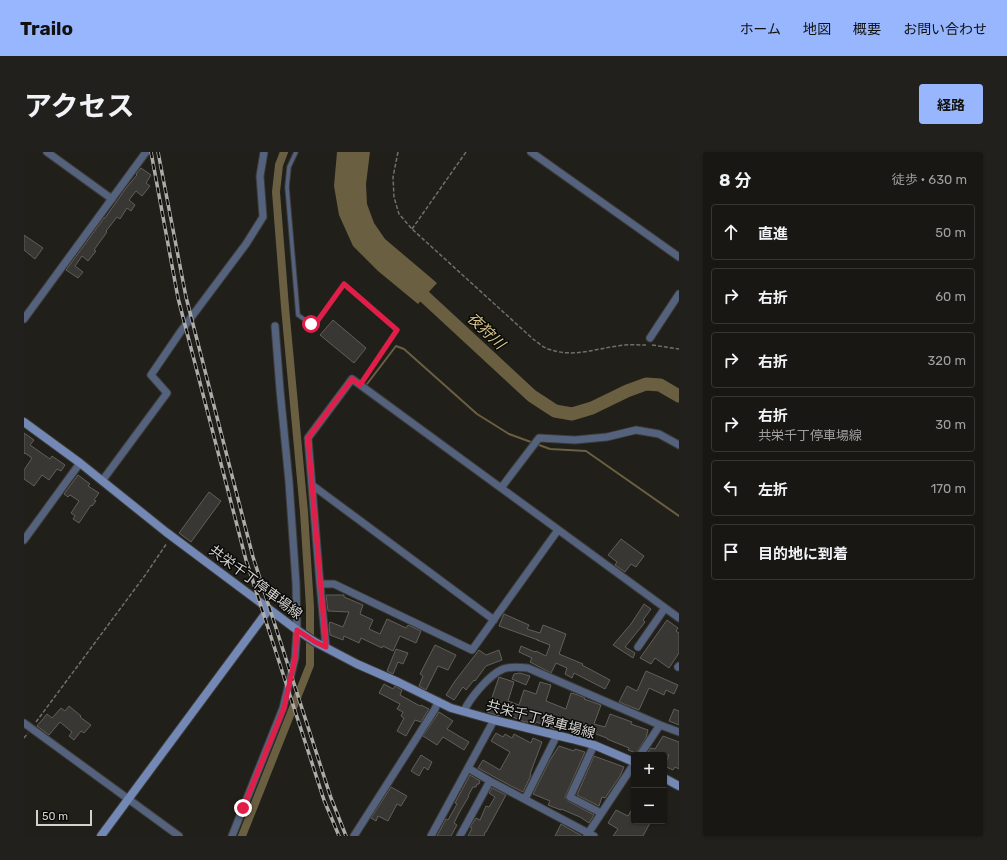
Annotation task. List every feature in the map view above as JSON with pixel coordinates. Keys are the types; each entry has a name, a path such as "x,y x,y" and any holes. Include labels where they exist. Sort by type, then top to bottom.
{"main road":[{"name":"共栄千丁停車場線","path":"24,422 80,463 172,536 315,642 357,664 452,708 594,745 631,762"},
{"path":"101,836 269,608"},
{"path":"667,780 679,786"}],"street":[{"path":"47,152 112,199"},
{"path":"24,319 146,152"},
{"path":"102,481 167,393 151,376 181,331 246,244 263,217 260,176 264,152"},
{"path":"532,152 679,257"},
{"path":"650,338 679,294"},
{"path":"232,836 284,708 295,658 297,630 296,583 290,489 274,326"},
{"path":"326,647 308,438 352,379 679,618"},
{"path":"501,488 539,438 575,440 607,437 636,430 660,434 679,445"},
{"path":"24,540 80,463"},
{"path":"312,485 494,620"},
{"path":"320,584 334,584 472,650 558,530"},
{"path":"638,647 665,608"},
{"path":"464,711 481,686 493,675 502,670 516,666 528,668 679,732"},
{"path":"354,836 435,709 438,701"},
{"path":"431,836 494,720"},
{"path":"24,722 179,836"},
{"path":"642,752 660,725"},
{"path":"525,799 557,735"},
{"path":"594,745 570,797 601,813"},
{"path":"468,768 590,835 601,813 631,768"},
{"path":"460,836 490,781"}],"lane":[{"path":"296,152 289,167 287,187 298,315 311,324 316,323 344,284 397,330 360,385"}],"path":[{"path":"398,152 394,177 394,197 399,214 412,229 532,339 547,348 575,354 619,345 648,345 679,349"},
{"path":"412,229 466,152"},
{"path":"31,728 146,574 172,536"}],"shaded area":[{"path":"337,152 370,152 366,184 367,204 374,223 385,239 437,283 418,304 378,271 353,246 339,215 334,186"}],"building":[{"path":"141,168 151,175 146,183 150,186 142,196 136,191 129,200 135,205 131,211 127,208 120,219 117,217 106,231 107,232 94,250 96,251 88,261 82,256 75,266 83,272 78,278 66,270"},
{"path":"24,235 43,248 35,259 24,250"},
{"path":"333,320 366,348 354,363 320,335"},
{"path":"24,433 34,440 30,445 50,459 52,456 65,465 61,471 57,469 49,480 42,475 34,486 24,479 24,470 32,458 25,453 24,454"},
{"path":"78,475 90,484 88,486 99,493 94,500 96,501 92,506 91,505 79,523 73,519 75,516 71,513 79,501 70,495 68,497 64,494"},
{"path":"209,492 221,501 191,542 179,533"},
{"path":"621,539 644,556 636,567 631,564 625,572 615,565 617,562 608,555"},
{"path":"326,595 344,595 344,597 363,605 360,614 373,620 369,629 380,634 387,619 406,628 408,625 421,631 416,643 400,636 393,651 383,646 382,648 361,638 359,643 344,636 343,640 330,635 330,622 343,627 349,612 328,611"},
{"path":"644,604 651,609 643,620 645,622 625,647 635,653 633,658 613,645 631,624"},
{"path":"504,614 529,625 527,629 540,633 543,625 566,634 559,654 583,664 582,665 610,680 605,689 574,673 572,678 565,674 567,668 556,663 551,673 530,662 532,658 519,652 521,646 546,656 550,645 499,626"},
{"path":"667,620 678,628 676,631 679,633 679,653 669,668 655,658 651,664 640,658"},
{"path":"435,645 456,655 448,670 438,666 426,690 419,686 423,676 420,674"},
{"path":"396,649 408,653 403,664 398,662 393,674 387,671"},
{"path":"479,650 486,655 499,650 502,660 486,666 466,690 463,687 454,700 446,695"},
{"path":"646,671 678,685 674,694 666,690 664,695 649,688 639,710 619,702 627,686 637,691"},
{"path":"520,673 530,676 526,685 512,679 514,674"},
{"path":"499,677 514,682 508,701 519,705 524,690 536,694 540,682 551,685 546,701 566,709 571,693 601,705 594,724 605,727 610,714 648,730 646,738 637,752 633,752 628,750 629,748 593,733 594,731 559,719 555,729 536,722 535,724 522,721 501,712 499,716 487,712"},
{"path":"384,684 393,689 395,686 402,690 400,695 420,706 421,705 429,709 421,722 415,720 406,736 397,731 404,718 401,716 403,712 397,709 400,704 379,693"},
{"path":"69,706 91,725 84,733 81,731 74,740 69,736 72,732 60,722 49,735 37,726 47,714 52,718 61,708 65,711"},
{"path":"674,709 679,711 679,725 669,721"},
{"path":"439,712 453,721 447,729 469,742 464,750 443,737 437,745 423,736"},
{"path":"496,733 503,737 505,734 512,738 514,734 531,743 533,738 542,742 530,774 531,775 523,792 478,768 483,760 500,770 510,752 491,741"},
{"path":"663,736 679,742 679,769 675,767 673,770 667,767 667,759 669,755 667,755 667,752 648,752 651,748 655,749"},
{"path":"559,746 574,751 575,749 585,752 565,797 568,801 594,815 589,823 580,817 548,805 550,801 533,794 550,760"},
{"path":"421,755 432,762 428,770 424,767 419,776 411,771"},
{"path":"594,756 624,767 620,776 605,798 602,797 599,806 577,795"},
{"path":"470,775 480,781 476,787 473,787 459,813 454,823 457,825 451,836 437,836 446,819 448,820 457,804 455,803"},
{"path":"391,787 407,796 401,806 397,804 388,821 378,816 376,821 371,818"},
{"path":"492,788 506,795 484,836 468,836 472,828 470,827 476,818 480,820 486,806 489,807 495,797 489,793"},
{"path":"616,810 628,816 631,811 631,824 649,824 643,836 613,836 618,829 608,823"},
{"path":"561,824 566,827 582,836 555,836"}],"waterway":[{"path":"242,836 310,665 310,607 304,512 276,192 279,165 284,152"},
{"name":"夜狩川","path":"412,285 532,396 555,411 572,414 592,408 627,391 646,384 660,385 679,396"},
{"path":"367,384 396,346 404,349 477,414 509,434 550,449 586,451 679,516"}],"railway":[{"path":"151,152 178,298 246,560 324,800 339,836"},
{"path":"158,152 186,297 253,557 331,798 346,836"}],"route":[{"path":"243,808 284,708 295,658 297,630 315,642 326,647 308,438 352,379 360,385 397,330 344,284 316,323 311,324"}]}
